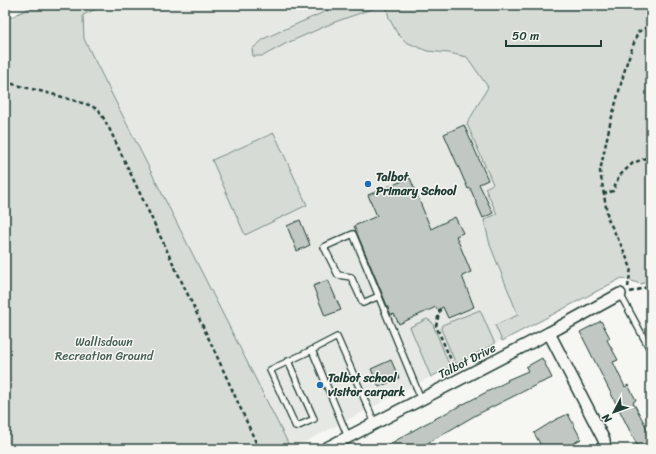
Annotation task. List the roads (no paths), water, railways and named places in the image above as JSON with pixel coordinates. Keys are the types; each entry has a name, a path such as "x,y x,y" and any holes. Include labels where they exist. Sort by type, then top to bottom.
{"street":[{"name":"Talbot Drive","path":"325,449 549,333 620,294"},
{"path":"549,333 604,440 605,449"}],"lane":[{"path":"379,296 363,303 351,277 338,275 324,247 353,234 379,296 421,399"},
{"path":"620,294 651,351"},
{"path":"288,361 314,419 296,427 270,370 288,361 312,350 337,337 375,423"},
{"path":"312,350 348,437"}],"place":[{"name":"Talbot Primary School","path":"368,184"},
{"name":"Talbot school visitor carpark","path":"320,385"}],"park label":[{"name":"Wallisdown Recreation Ground","path":"104,349"}]}
